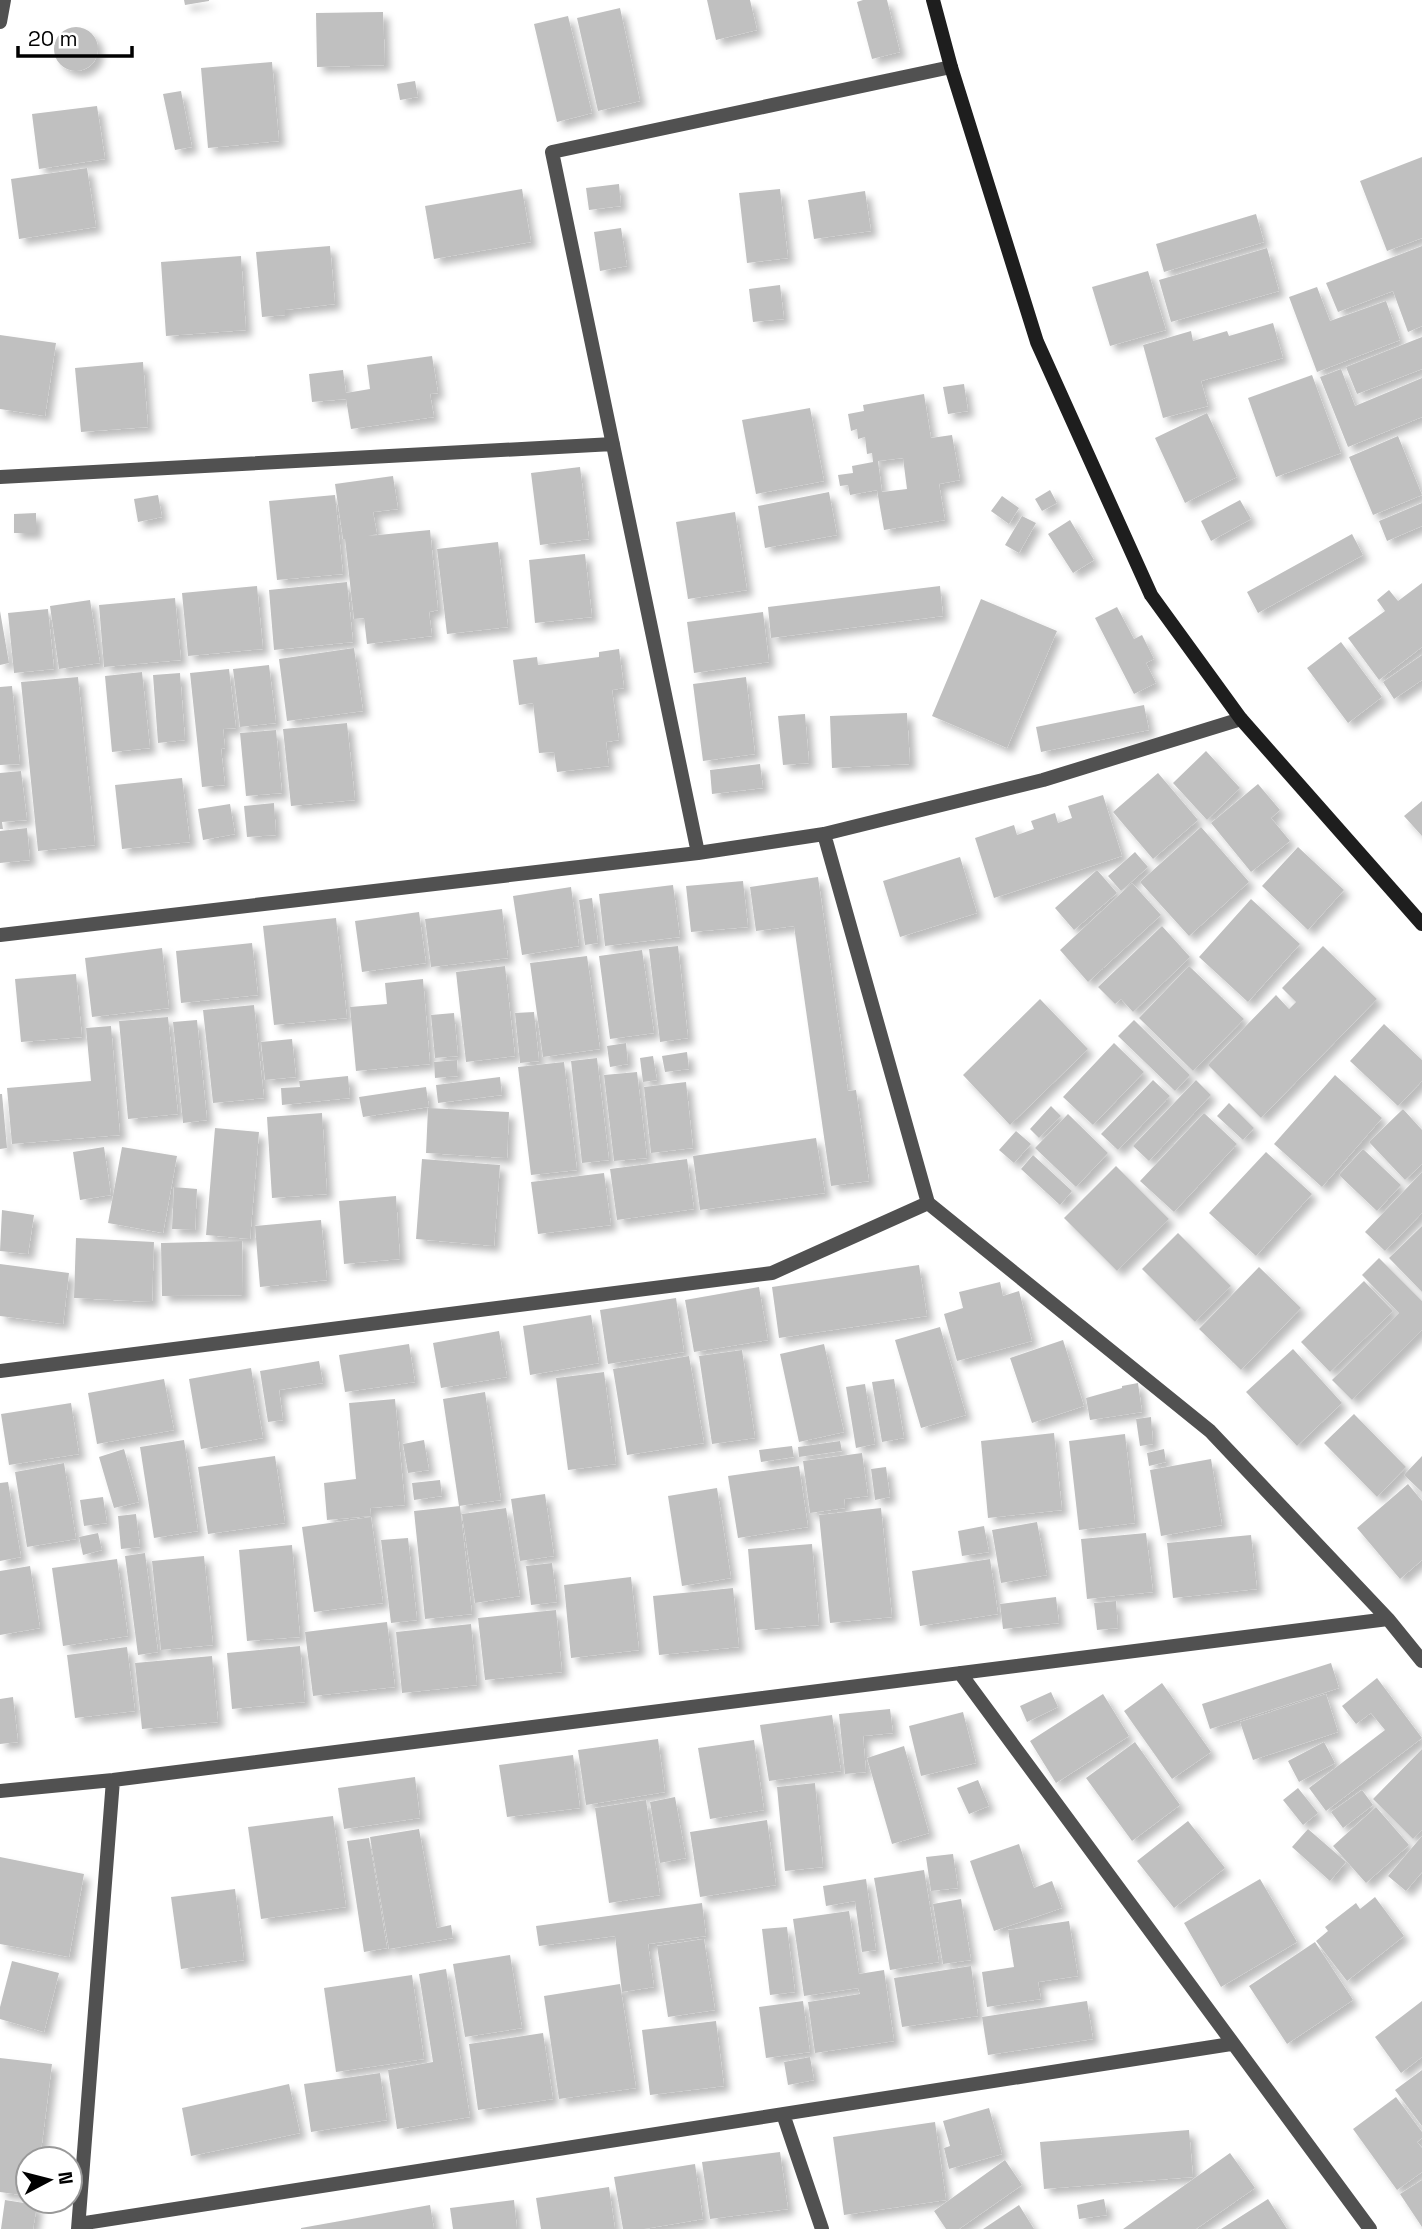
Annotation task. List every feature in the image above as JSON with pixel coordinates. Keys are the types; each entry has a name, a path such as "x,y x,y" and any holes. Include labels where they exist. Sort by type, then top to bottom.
{"street":[{"path":"0,22 4,0"},
{"path":"933,0 951,67 1037,342 1151,595 1241,719 1422,924"},
{"path":"698,853 552,152 951,67"},
{"path":"0,477 613,444"},
{"path":"0,935 698,853 824,834 1043,780 1241,719"},
{"path":"824,834 928,1203 1210,1431 1388,1619 1422,1661"},
{"path":"0,1371 772,1273 928,1203"},
{"path":"0,1791 113,1780 1388,1619"},
{"path":"960,1673 1370,2229"},
{"path":"113,1780 78,2227 1231,2043"},
{"path":"783,2113 822,2229"}],"building":[{"path":"184,0 209,0 209,1 185,5"},
{"path":"707,0 750,0 757,30 716,40"},
{"path":"887,0 900,52 872,59 857,2"},
{"path":"620,8 640,101 598,111 577,18"},
{"path":"383,12 385,65 317,67 316,13"},
{"path":"568,16 592,113 557,122 534,24"},
{"path":"76,27 91,34 98,49 91,64 76,71 61,64 54,49 61,34"},
{"path":"272,62 279,141 208,148 201,68"},
{"path":"415,81 418,97 400,100 397,84"},
{"path":"181,91 192,147 175,150 163,94"},
{"path":"97,106 105,159 39,169 32,114"},
{"path":"1422,157 1422,238 1387,251 1360,181"},
{"path":"87,168 96,227 19,239 11,179"},
{"path":"619,184 621,206 589,210 586,188"},
{"path":"522,189 531,242 434,259 425,206"},
{"path":"780,189 788,258 747,263 739,193"},
{"path":"865,191 871,231 814,239 808,200"},
{"path":"1256,214 1264,242 1164,272 1156,244"},
{"path":"621,228 627,266 600,271 594,232"},
{"path":"330,246 335,304 285,310 285,315 262,317 256,252"},
{"path":"1422,246 1422,326 1408,332 1393,291 1338,312 1326,283"},
{"path":"1267,248 1279,291 1171,322 1159,280"},
{"path":"241,256 246,330 166,336 161,262"},
{"path":"1148,271 1166,330 1110,346 1092,287"},
{"path":"780,285 784,319 753,322 749,289"},
{"path":"1317,287 1330,321 1386,301 1400,340 1317,372 1289,297"},
{"path":"1273,323 1283,358 1201,381 1208,406 1163,418 1143,345 1191,331 1193,341 1227,331 1229,336"},
{"path":"0,335 56,343 45,416 0,409"},
{"path":"1422,337 1422,369 1357,394 1346,367"},
{"path":"432,356 438,393 430,394 434,417 351,429 346,399 312,402 309,374 343,370 346,393 370,389 367,365"},
{"path":"143,362 148,427 81,432 75,368"},
{"path":"1341,369 1355,406 1422,378 1422,417 1348,447 1320,377"},
{"path":"1312,375 1341,453 1276,477 1248,398"},
{"path":"964,384 968,411 948,414 943,387"},
{"path":"924,394 931,438 952,435 960,480 939,484 945,520 884,530 877,490 850,495 848,485 840,486 838,475 853,473 852,466 873,462 872,453 867,454 865,437 858,439 857,429 851,431 848,414 864,411 863,405","holes":["903,458 907,489 882,492 878,461"]},
{"path":"810,408 824,481 756,494 742,420"},
{"path":"1207,413 1237,477 1185,503 1155,438"},
{"path":"1398,436 1422,495 1373,515 1349,457"},
{"path":"580,467 589,539 540,545 531,473"},
{"path":"393,476 398,509 373,512 377,534 368,536 430,530 438,610 429,612 432,636 367,644 364,618 354,619 345,539 335,484"},
{"path":"1050,490 1057,503 1042,511 1035,499"},
{"path":"829,492 837,535 765,548 758,506"},
{"path":"158,495 162,517 138,522 134,499"},
{"path":"335,495 343,574 277,580 269,501"},
{"path":"1002,496 1019,508 1009,524 991,511"},
{"path":"1240,500 1251,519 1211,541 1201,521"},
{"path":"1422,503 1422,526 1387,541 1379,521"},
{"path":"735,512 747,590 688,599 676,522"},
{"path":"36,513 36,533 14,533 14,514"},
{"path":"1022,516 1036,523 1019,553 1005,545"},
{"path":"1070,520 1094,560 1073,573 1048,534"},
{"path":"1352,534 1363,555 1258,613 1247,592"},
{"path":"498,542 508,627 447,634 437,549"},
{"path":"585,554 592,617 535,623 529,560"},
{"path":"347,582 353,642 274,650 269,590"},
{"path":"1422,583 1422,647 1379,680 1348,638 1385,611 1377,600 1389,590 1398,601"},
{"path":"257,586 263,649 188,656 182,593"},
{"path":"940,586 943,616 771,638 768,607"},
{"path":"175,598 181,660 104,667 99,605"},
{"path":"981,599 1057,631 1007,748 932,716"},
{"path":"90,600 100,663 59,669 50,606"},
{"path":"1117,607 1134,639 1142,635 1154,659 1146,663 1156,683 1134,694 1095,618"},
{"path":"48,609 54,669 14,673 8,613"},
{"path":"0,611 9,663 0,665"},
{"path":"763,612 769,662 694,673 687,622"},
{"path":"1341,642 1382,697 1348,723 1307,668"},
{"path":"354,648 363,711 287,721 279,659"},
{"path":"619,649 624,688 612,690 619,740 606,742 609,766 557,772 554,752 539,753 533,703 519,705 513,660 537,657 538,665 599,657 599,652"},
{"path":"1422,655 1422,680 1394,699 1383,682"},
{"path":"269,665 276,723 240,727 233,669"},
{"path":"229,669 236,728 223,729 225,748 221,749 225,785 202,787 190,673"},
{"path":"142,672 150,748 112,752 105,676"},
{"path":"180,673 185,740 158,743 153,675"},
{"path":"78,677 95,845 38,851 21,682"},
{"path":"746,677 755,754 703,761 693,684"},
{"path":"12,686 20,764 0,765 0,687"},
{"path":"1144,705 1149,730 1041,752 1036,727"},
{"path":"907,713 910,764 832,768 830,716"},
{"path":"805,714 809,763 783,765 778,716"},
{"path":"347,723 355,800 291,806 283,729"},
{"path":"276,730 282,793 246,796 240,733"},
{"path":"1206,751 1240,788 1207,820 1173,783"},
{"path":"760,764 763,788 712,794 710,770"},
{"path":"21,771 27,820 2,822 3,829 0,829 0,773"},
{"path":"1158,773 1198,820 1153,859 1113,812"},
{"path":"182,778 190,842 122,849 115,785"},
{"path":"1258,784 1280,810 1271,818 1290,841 1251,872 1211,823"},
{"path":"1103,795 1122,856 994,898 975,838 1014,825 1017,835 1034,829 1031,821 1055,813 1058,823 1072,818 1068,806"},
{"path":"1422,801 1422,836 1404,816"},
{"path":"274,803 276,835 247,837 244,806"},
{"path":"230,804 235,834 203,840 198,809"},
{"path":"1201,827 1249,882 1189,936 1140,882"},
{"path":"27,828 30,860 0,863 0,831"},
{"path":"1298,847 1344,890 1308,930 1262,886"},
{"path":"1135,852 1148,867 1121,891 1108,876"},
{"path":"960,857 977,913 900,937 883,881"},
{"path":"1097,870 1117,893 1074,930 1055,908"},
{"path":"818,877 848,1091 856,1090 869,1181 831,1186 794,926 756,931 750,887"},
{"path":"743,881 748,927 691,932 686,886"},
{"path":"1132,883 1161,915 1088,982 1060,950"},
{"path":"673,885 680,937 605,946 599,894"},
{"path":"571,887 579,946 522,955 513,896"},
{"path":"592,898 598,943 585,945 579,900"},
{"path":"1251,899 1300,944 1248,1002 1199,957"},
{"path":"502,909 508,958 431,967 425,919"},
{"path":"419,912 426,963 362,972 355,921"},
{"path":"336,918 347,1018 274,1025 263,926"},
{"path":"1162,926 1190,957 1133,1012 1121,999 1115,1004 1098,987"},
{"path":"252,943 258,995 181,1003 176,951"},
{"path":"678,946 688,1038 660,1042 649,949"},
{"path":"1323,946 1377,999 1261,1118 1208,1065 1276,995 1289,1009 1296,1002 1282,988"},
{"path":"162,948 169,1008 92,1017 85,958"},
{"path":"642,950 654,1033 610,1039 599,956"},
{"path":"587,956 600,1049 543,1057 530,963"},
{"path":"505,966 515,1056 466,1062 456,972"},
{"path":"1189,966 1244,1019 1193,1071 1139,1018"},
{"path":"76,974 82,1037 21,1042 15,979"},
{"path":"423,979 430,1064 356,1071 350,1007 387,1004 385,983"},
{"path":"1040,999 1088,1049 1010,1125 963,1075"},
{"path":"254,1005 264,1098 213,1103 203,1010"},
{"path":"534,1012 539,1061 520,1063 515,1013"},
{"path":"454,1013 458,1056 435,1058 431,1015"},
{"path":"168,1017 178,1114 128,1119 119,1021"},
{"path":"197,1020 207,1120 183,1123 173,1022"},
{"path":"1134,1020 1190,1075 1175,1091 1118,1036"},
{"path":"1384,1024 1422,1060 1422,1081 1398,1106 1350,1061"},
{"path":"111,1026 120,1135 12,1144 7,1088 91,1081 86,1028"},
{"path":"292,1039 296,1077 265,1080 261,1042"},
{"path":"626,1043 628,1064 610,1067 607,1046"},
{"path":"1114,1043 1144,1072 1093,1125 1063,1097"},
{"path":"687,1052 689,1069 665,1072 662,1056"},
{"path":"653,1056 657,1080 643,1082 640,1058"},
{"path":"597,1058 609,1160 582,1163 571,1061"},
{"path":"457,1060 458,1076 435,1078 434,1062"},
{"path":"564,1062 577,1170 531,1175 518,1067"},
{"path":"637,1072 647,1158 614,1161 604,1075"},
{"path":"1335,1075 1382,1118 1322,1187 1274,1144"},
{"path":"348,1076 350,1098 282,1105 281,1088 300,1087 299,1081"},
{"path":"500,1077 502,1095 438,1103 436,1085"},
{"path":"1153,1080 1170,1096 1118,1150 1101,1134"},
{"path":"1196,1080 1211,1095 1149,1161 1133,1146"},
{"path":"686,1082 693,1148 651,1153 644,1087"},
{"path":"426,1087 429,1107 363,1117 359,1097"},
{"path":"0,1094 7,1148 0,1149"},
{"path":"1229,1103 1254,1128 1243,1140 1217,1116"},
{"path":"1051,1106 1061,1116 1039,1138 1030,1129"},
{"path":"428,1108 509,1112 507,1158 426,1153"},
{"path":"1403,1109 1422,1130 1422,1164 1405,1180 1369,1142"},
{"path":"322,1113 327,1194 272,1198 267,1117"},
{"path":"1204,1113 1237,1144 1174,1212 1140,1181"},
{"path":"1068,1114 1108,1153 1076,1187 1035,1148"},
{"path":"215,1128 259,1132 250,1239 206,1235"},
{"path":"1016,1131 1031,1144 1014,1163 999,1150"},
{"path":"816,1138 825,1193 700,1210 693,1156"},
{"path":"104,1147 111,1195 80,1200 73,1152"},
{"path":"122,1147 177,1156 163,1233 108,1223"},
{"path":"1363,1149 1401,1185 1377,1211 1339,1175"},
{"path":"1266,1152 1312,1194 1256,1256 1209,1213"},
{"path":"1033,1155 1072,1191 1060,1205 1021,1169"},
{"path":"422,1159 500,1165 494,1246 416,1239"},
{"path":"687,1159 694,1209 617,1220 610,1169"},
{"path":"1116,1166 1169,1219 1117,1271 1064,1218"},
{"path":"1422,1172 1422,1213 1385,1251 1365,1232"},
{"path":"604,1173 611,1225 538,1234 531,1182"},
{"path":"174,1187 197,1189 195,1230 172,1229"},
{"path":"396,1196 400,1259 344,1264 339,1201"},
{"path":"2,1210 34,1215 28,1254 0,1251"},
{"path":"321,1220 327,1280 260,1287 255,1226"},
{"path":"1422,1226 1422,1292 1389,1258"},
{"path":"1178,1233 1231,1286 1195,1322 1142,1269"},
{"path":"76,1238 154,1242 152,1302 74,1298"},
{"path":"242,1241 243,1295 162,1296 161,1243"},
{"path":"1379,1258 1422,1301 1422,1330 1352,1400 1332,1380 1399,1313 1362,1275"},
{"path":"0,1264 69,1273 63,1324 0,1316"},
{"path":"919,1265 927,1316 779,1338 772,1287"},
{"path":"1259,1267 1301,1308 1241,1370 1199,1329"},
{"path":"1364,1281 1393,1311 1330,1372 1301,1342"},
{"path":"1000,1282 1003,1296 1019,1291 1032,1341 957,1361 944,1314 963,1308 959,1292"},
{"path":"759,1287 768,1340 694,1352 685,1300"},
{"path":"676,1298 684,1352 608,1364 600,1310"},
{"path":"591,1315 599,1363 530,1375 523,1326"},
{"path":"940,1327 966,1415 921,1428 895,1340"},
{"path":"499,1331 507,1377 441,1388 433,1343"},
{"path":"1063,1340 1084,1406 1032,1423 1010,1358"},
{"path":"409,1344 415,1382 345,1392 339,1355"},
{"path":"824,1344 844,1432 799,1442 780,1354"},
{"path":"1293,1349 1342,1403 1297,1446 1246,1392"},
{"path":"742,1350 755,1438 712,1444 699,1356"},
{"path":"689,1356 704,1443 627,1455 613,1369"},
{"path":"319,1361 323,1383 279,1390 283,1420 268,1422 260,1371"},
{"path":"251,1368 263,1438 201,1449 189,1379"},
{"path":"604,1372 616,1464 568,1470 556,1378"},
{"path":"164,1379 174,1430 97,1444 88,1393"},
{"path":"894,1379 904,1438 882,1442 872,1382"},
{"path":"1138,1383 1142,1412 1090,1420 1086,1398"},
{"path":"865,1384 875,1444 856,1448 846,1387"},
{"path":"485,1392 501,1500 459,1506 443,1399"},
{"path":"395,1399 405,1505 370,1508 371,1516 327,1520 324,1483 356,1479 349,1403"},
{"path":"71,1403 79,1454 9,1465 1,1414"},
{"path":"1354,1414 1406,1467 1377,1497 1324,1443"},
{"path":"1151,1417 1153,1444 1140,1446 1136,1419"},
{"path":"1054,1433 1062,1510 988,1518 981,1441"},
{"path":"1125,1434 1135,1523 1079,1530 1069,1441"},
{"path":"184,1440 198,1531 154,1538 140,1447"},
{"path":"424,1440 429,1470 408,1473 403,1444"},
{"path":"840,1441 842,1451 799,1457 798,1447"},
{"path":"792,1446 794,1457 761,1462 759,1450"},
{"path":"124,1449 139,1502 114,1508 99,1457"},
{"path":"1164,1449 1166,1462 1149,1466 1147,1453"},
{"path":"862,1453 868,1496 844,1499 845,1508 810,1513 803,1461"},
{"path":"275,1456 285,1523 208,1534 198,1467"},
{"path":"1422,1456 1422,1492 1404,1475"},
{"path":"1211,1459 1222,1525 1161,1536 1150,1470"},
{"path":"64,1463 76,1539 27,1547 15,1472"},
{"path":"799,1466 808,1527 738,1538 728,1476"},
{"path":"886,1467 890,1497 875,1500 871,1469"},
{"path":"440,1480 442,1496 414,1500 412,1483"},
{"path":"8,1482 21,1557 0,1561 0,1483"},
{"path":"1408,1484 1422,1501 1422,1560 1400,1579 1357,1528"},
{"path":"717,1488 731,1578 682,1586 668,1496"},
{"path":"545,1494 554,1556 520,1561 511,1499"},
{"path":"103,1497 107,1523 84,1526 80,1500"},
{"path":"460,1506 472,1614 425,1619 414,1511"},
{"path":"506,1508 520,1596 475,1603 462,1514"},
{"path":"881,1508 892,1617 830,1623 819,1515"},
{"path":"136,1514 140,1547 121,1549 118,1516"},
{"path":"371,1517 383,1603 314,1612 302,1527"},
{"path":"1037,1522 1047,1575 1001,1583 992,1530"},
{"path":"984,1526 989,1552 962,1556 958,1531"},
{"path":"98,1533 102,1550 83,1555 79,1537"},
{"path":"1146,1533 1153,1592 1087,1599 1081,1539"},
{"path":"1251,1535 1257,1589 1173,1598 1167,1543"},
{"path":"408,1538 417,1620 391,1623 381,1540"},
{"path":"812,1544 819,1625 755,1630 748,1549"},
{"path":"292,1545 300,1637 247,1641 239,1550"},
{"path":"145,1553 158,1652 138,1655 125,1556"},
{"path":"204,1556 213,1645 161,1650 152,1561"},
{"path":"117,1559 128,1636 63,1646 52,1568"},
{"path":"990,1559 998,1614 920,1626 912,1571"},
{"path":"552,1563 557,1602 531,1605 526,1566"},
{"path":"30,1566 40,1628 0,1635 0,1571"},
{"path":"631,1577 639,1650 571,1658 564,1585"},
{"path":"733,1588 739,1647 659,1655 653,1596"},
{"path":"1056,1597 1059,1623 1003,1629 1000,1604"},
{"path":"1116,1601 1118,1628 1097,1630 1094,1603"},
{"path":"556,1610 562,1672 485,1680 478,1618"},
{"path":"387,1622 395,1687 313,1696 305,1632"},
{"path":"471,1624 477,1685 402,1693 396,1632"},
{"path":"300,1646 305,1702 232,1709 227,1653"},
{"path":"127,1647 135,1711 75,1718 67,1655"},
{"path":"212,1656 218,1722 142,1729 135,1663"},
{"path":"1331,1663 1339,1688 1210,1729 1202,1704"},
{"path":"1377,1678 1422,1738 1326,1811 1309,1788 1385,1730 1371,1713 1356,1724 1342,1706"},
{"path":"1162,1683 1211,1752 1172,1779 1124,1711"},
{"path":"1051,1692 1058,1707 1027,1722 1020,1706"},
{"path":"1103,1694 1129,1736 1056,1783 1030,1741"},
{"path":"1326,1694 1338,1732 1253,1760 1240,1722"},
{"path":"13,1697 18,1742 0,1744 0,1699"},
{"path":"890,1709 893,1733 863,1736 866,1772 845,1774 839,1714"},
{"path":"963,1712 976,1763 921,1776 909,1726"},
{"path":"832,1715 841,1771 769,1781 760,1725"},
{"path":"658,1739 665,1792 586,1805 578,1750"},
{"path":"754,1740 764,1810 710,1819 698,1748"},
{"path":"1135,1742 1180,1805 1132,1841 1086,1778"},
{"path":"1324,1742 1335,1763 1299,1782 1288,1761"},
{"path":"904,1746 929,1833 892,1844 867,1758"},
{"path":"1422,1749 1422,1830 1413,1839 1373,1799"},
{"path":"573,1755 580,1808 507,1817 499,1765"},
{"path":"415,1777 420,1818 344,1829 338,1788"},
{"path":"978,1780 989,1806 969,1814 957,1788"},
{"path":"815,1783 823,1867 785,1871 777,1787"},
{"path":"1298,1788 1318,1813 1303,1825 1283,1800"},
{"path":"1362,1790 1373,1805 1343,1828 1331,1812"},
{"path":"675,1797 686,1858 660,1863 650,1802"},
{"path":"646,1800 660,1895 609,1903 595,1808"},
{"path":"1376,1807 1409,1845 1366,1883 1333,1846"},
{"path":"333,1816 346,1907 261,1919 248,1827"},
{"path":"767,1820 776,1885 700,1897 690,1832"},
{"path":"1188,1821 1225,1868 1174,1908 1137,1861"},
{"path":"419,1829 437,1928 451,1925 453,1938 389,1949 370,1837"},
{"path":"1308,1829 1346,1862 1330,1881 1292,1847"},
{"path":"1422,1836 1422,1872 1406,1891 1388,1876"},
{"path":"369,1838 387,1948 364,1952 347,1841"},
{"path":"1019,1844 1034,1888 1052,1881 1062,1908 994,1931 970,1861"},
{"path":"953,1854 958,1888 931,1891 926,1857"},
{"path":"0,1857 84,1874 69,1957 0,1944"},
{"path":"924,1870 939,1962 890,1970 874,1878"},
{"path":"866,1879 876,1950 862,1952 855,1901 826,1906 823,1886"},
{"path":"1260,1879 1297,1942 1221,1987 1184,1923"},
{"path":"235,1889 244,1960 181,1969 171,1897"},
{"path":"1375,1897 1404,1936 1347,1981 1316,1941 1328,1931 1325,1927 1356,1903 1360,1909"},
{"path":"961,1899 971,1960 943,1964 933,1904"},
{"path":"702,1903 706,1936 648,1944 654,1987 622,1992 615,1936 539,1946 536,1926"},
{"path":"849,1911 859,1974 884,1970 894,2041 815,2053 808,2002 860,1994 858,1988 804,1996 793,1919"},
{"path":"1069,1921 1078,1976 1038,1982 1041,1999 987,2007 982,1972 1014,1967 1008,1930"},
{"path":"787,1927 795,1992 770,1995 762,1929"},
{"path":"704,1939 715,2010 668,2017 657,1946"},
{"path":"1315,1942 1353,2000 1287,2044 1249,1986"},
{"path":"510,1955 522,2028 465,2037 453,1964"},
{"path":"12,1961 59,1973 44,2032 0,2019 0,2007"},
{"path":"971,1966 978,2016 902,2027 894,1978"},
{"path":"446,1969 470,2117 397,2129 388,2070 433,2062 419,1974"},
{"path":"412,1975 424,2059 336,2072 324,1988"},
{"path":"620,1984 636,2088 559,2099 544,1996"},
{"path":"803,2001 810,2052 766,2058 759,2007"},
{"path":"1087,2001 1093,2039 988,2055 982,2017"},
{"path":"1422,2001 1422,2057 1401,2073 1375,2037"},
{"path":"716,2021 724,2086 650,2095 642,2030"},
{"path":"543,2033 553,2099 478,2110 469,2044"},
{"path":"810,2057 814,2080 788,2085 784,2062"},
{"path":"0,2058 52,2064 42,2145 14,2145 14,2194 0,2192"},
{"path":"1422,2070 1422,2126 1395,2090"},
{"path":"380,2073 387,2120 311,2132 304,2084"},
{"path":"289,2084 300,2133 191,2156 182,2108"},
{"path":"1396,2097 1422,2132 1422,2138 1417,2142 1422,2148 1422,2172 1397,2190 1353,2129"},
{"path":"989,2108 1002,2154 949,2169 944,2148 950,2146 943,2121"},
{"path":"935,2122 946,2200 844,2215 833,2137"},
{"path":"1189,2130 1193,2177 1044,2189 1040,2142"},
{"path":"780,2152 788,2209 710,2219 702,2162"},
{"path":"1230,2153 1255,2188 1196,2229 1123,2229"},
{"path":"1005,2160 1022,2185 959,2229 946,2229 934,2211"},
{"path":"695,2164 703,2219 644,2229 623,2229 614,2177"},
{"path":"1422,2180 1422,2227 1400,2194"},
{"path":"609,2187 615,2229 541,2229 536,2198"},
{"path":"1104,2199 1107,2215 1079,2219 1077,2205"},
{"path":"1268,2199 1287,2229 1221,2229"},
{"path":"5,2200 14,2201 14,2215 35,2215 33,2229 1,2229"},
{"path":"514,2200 517,2229 453,2229 450,2208"},
{"path":"430,2205 434,2229 301,2229 301,2228"},
{"path":"1019,2205 1034,2229 983,2229"}]}
